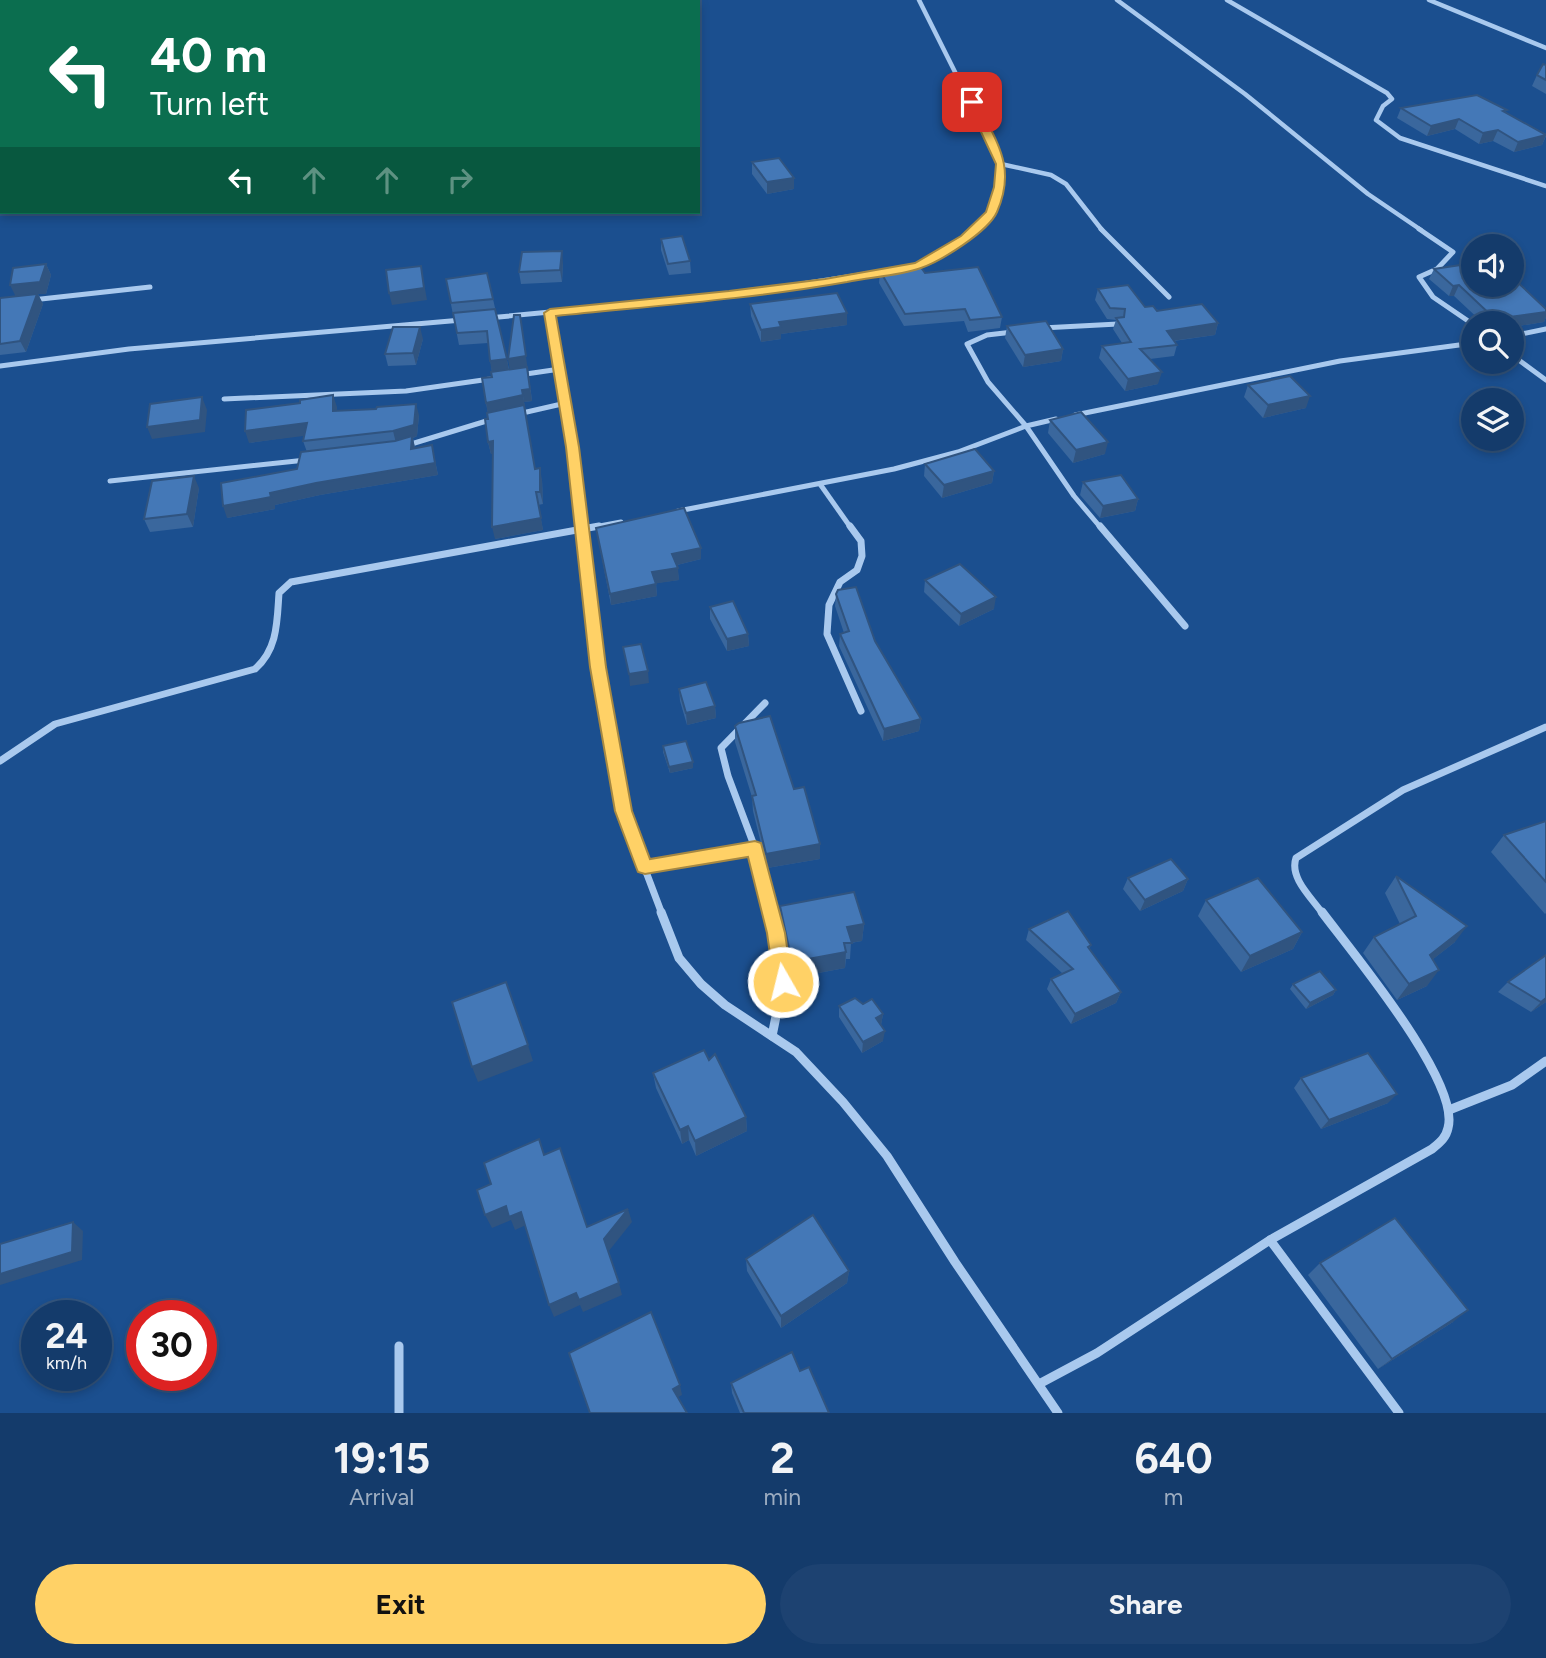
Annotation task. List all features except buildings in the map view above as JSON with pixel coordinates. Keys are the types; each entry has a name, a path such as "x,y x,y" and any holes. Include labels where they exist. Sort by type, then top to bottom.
{"street":[{"path":"481,318 756,291 918,266 965,239 991,213 999,187 1001,164 919,0"},
{"path":"1117,0 1245,94 1368,194 1452,252 1437,269 1419,277 1433,296 1461,316"},
{"path":"1227,0 1387,93 1392,99 1383,106 1376,120 1400,138 1546,186"},
{"path":"1430,0 1546,47"},
{"path":"1001,164 1051,175 1066,184 1101,229 1169,298"},
{"path":"27,301 150,287"},
{"path":"550,313 584,530 598,667 623,811 679,958 701,984 725,1004 796,1052 843,1102 887,1156 955,1262 1058,1413"},
{"path":"0,366 129,349 467,319"},
{"path":"1031,330 1118,324"},
{"path":"1524,334 1546,329"},
{"path":"1020,331 987,335 967,344 988,382 1026,426 1074,496 1185,626"},
{"path":"675,512 894,470 958,452 1026,426 1340,361 1461,345"},
{"path":"1524,364 1546,380"},
{"path":"509,376 560,369"},
{"path":"225,400 406,391 496,378"},
{"path":"511,415 566,403"},
{"path":"397,448 497,418"},
{"path":"110,481 309,460"},
{"path":"820,484 861,541 862,556 857,570 840,582 829,605 827,634 861,711"},
{"path":"0,761 55,724 255,669 265,662 272,651 279,593 291,582 623,522"},
{"path":"765,703 721,748 728,776 755,848 776,933 783,982 772,1036"},
{"path":"1039,1384 1097,1353 1270,1240 1432,1149 1444,1138 1449,1127 1449,1110 1416,1038 1297,878 1293,867 1296,858 1403,790 1546,727"},
{"path":"645,867 755,848"},
{"path":"1449,1110 1504,1091 1530,1076 1546,1061"},
{"path":"1270,1240 1399,1413"},
{"path":"399,1346 399,1413"}],"route":[{"path":"783,982 776,933 755,848 645,867 623,811 598,667 573,447 550,313 729,295 918,266 965,239 991,213 999,187 1001,164 972,102"}]}
